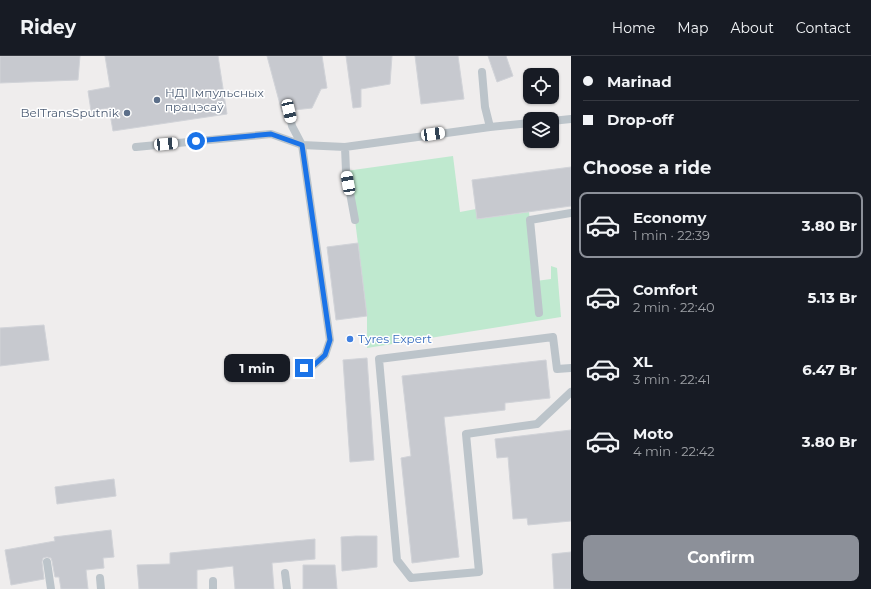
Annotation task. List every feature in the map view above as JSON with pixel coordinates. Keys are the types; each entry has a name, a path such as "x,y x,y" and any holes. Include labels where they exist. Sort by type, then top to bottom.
{"lane":[{"path":"482,72 485,106 490,127"},
{"path":"289,111 292,126 302,145 330,340 325,355 314,365 304,368"},
{"path":"559,120 571,119"},
{"path":"136,147 271,134 302,145 345,147 523,124"},
{"path":"345,147 346,171 355,220"},
{"path":"539,313 530,220 571,213"},
{"path":"571,368 557,369 553,337 379,359 397,560 411,578 479,572 466,434 537,424 571,392"},
{"path":"47,562 51,589"},
{"path":"285,572 287,589"},
{"path":"100,578 101,589"}],"green space":[{"path":"453,156 460,212 476,209 478,219 529,212 536,281 551,279 551,266 557,268 561,317 367,348 367,316 355,220 346,171"}],"building":[{"path":"0,56 80,56 78,80 0,83"},
{"name":"НДІ Імпульсных працэсаў","path":"105,56 218,56 227,114 113,131 109,108 91,111 88,91 110,87"},
{"path":"267,56 322,56 327,88 321,89 312,108 294,110 293,107 288,106 285,107 284,111 282,112"},
{"path":"346,56 392,56 390,84 361,89 361,107 353,108"},
{"path":"415,56 458,56 464,99 421,104"},
{"path":"488,56 506,56 513,76 497,82"},
{"path":"571,167 571,206 477,219 472,180"},
{"path":"358,243 367,316 336,320 327,247"},
{"path":"44,325 49,360 0,366 0,328"},
{"path":"367,358 374,460 350,462 343,360"},
{"path":"546,360 550,398 505,403 505,410 444,417 459,557 412,563 401,458 411,456 402,376"},
{"path":"571,430 571,521 528,525 527,518 513,519 508,457 497,458 495,439"},
{"path":"114,479 116,496 57,504 55,487"},
{"path":"111,530 114,557 103,558 104,568 86,570 88,589 61,589 59,577 55,577 51,558 47,557 43,558 42,562 44,579 11,585 5,550 55,541 54,537"},
{"path":"377,536 377,567 342,571 341,537"},
{"path":"315,539 315,559 272,563 274,589 235,589 233,566 197,570 197,589 139,589 137,565 170,564 170,553"},
{"path":"571,552 571,589 554,589 552,554"},
{"path":"303,565 335,565 337,589 303,589"}],"place":[{"name":"НДІ Імпульсных працэсаў","path":"157,100"},
{"name":"BelTransSputnik","path":"127,113"},
{"name":"Tyres Expert","path":"350,339"}],"route":[{"path":"196,141 271,134 302,145 330,340 325,355 314,365 304,368"}]}
